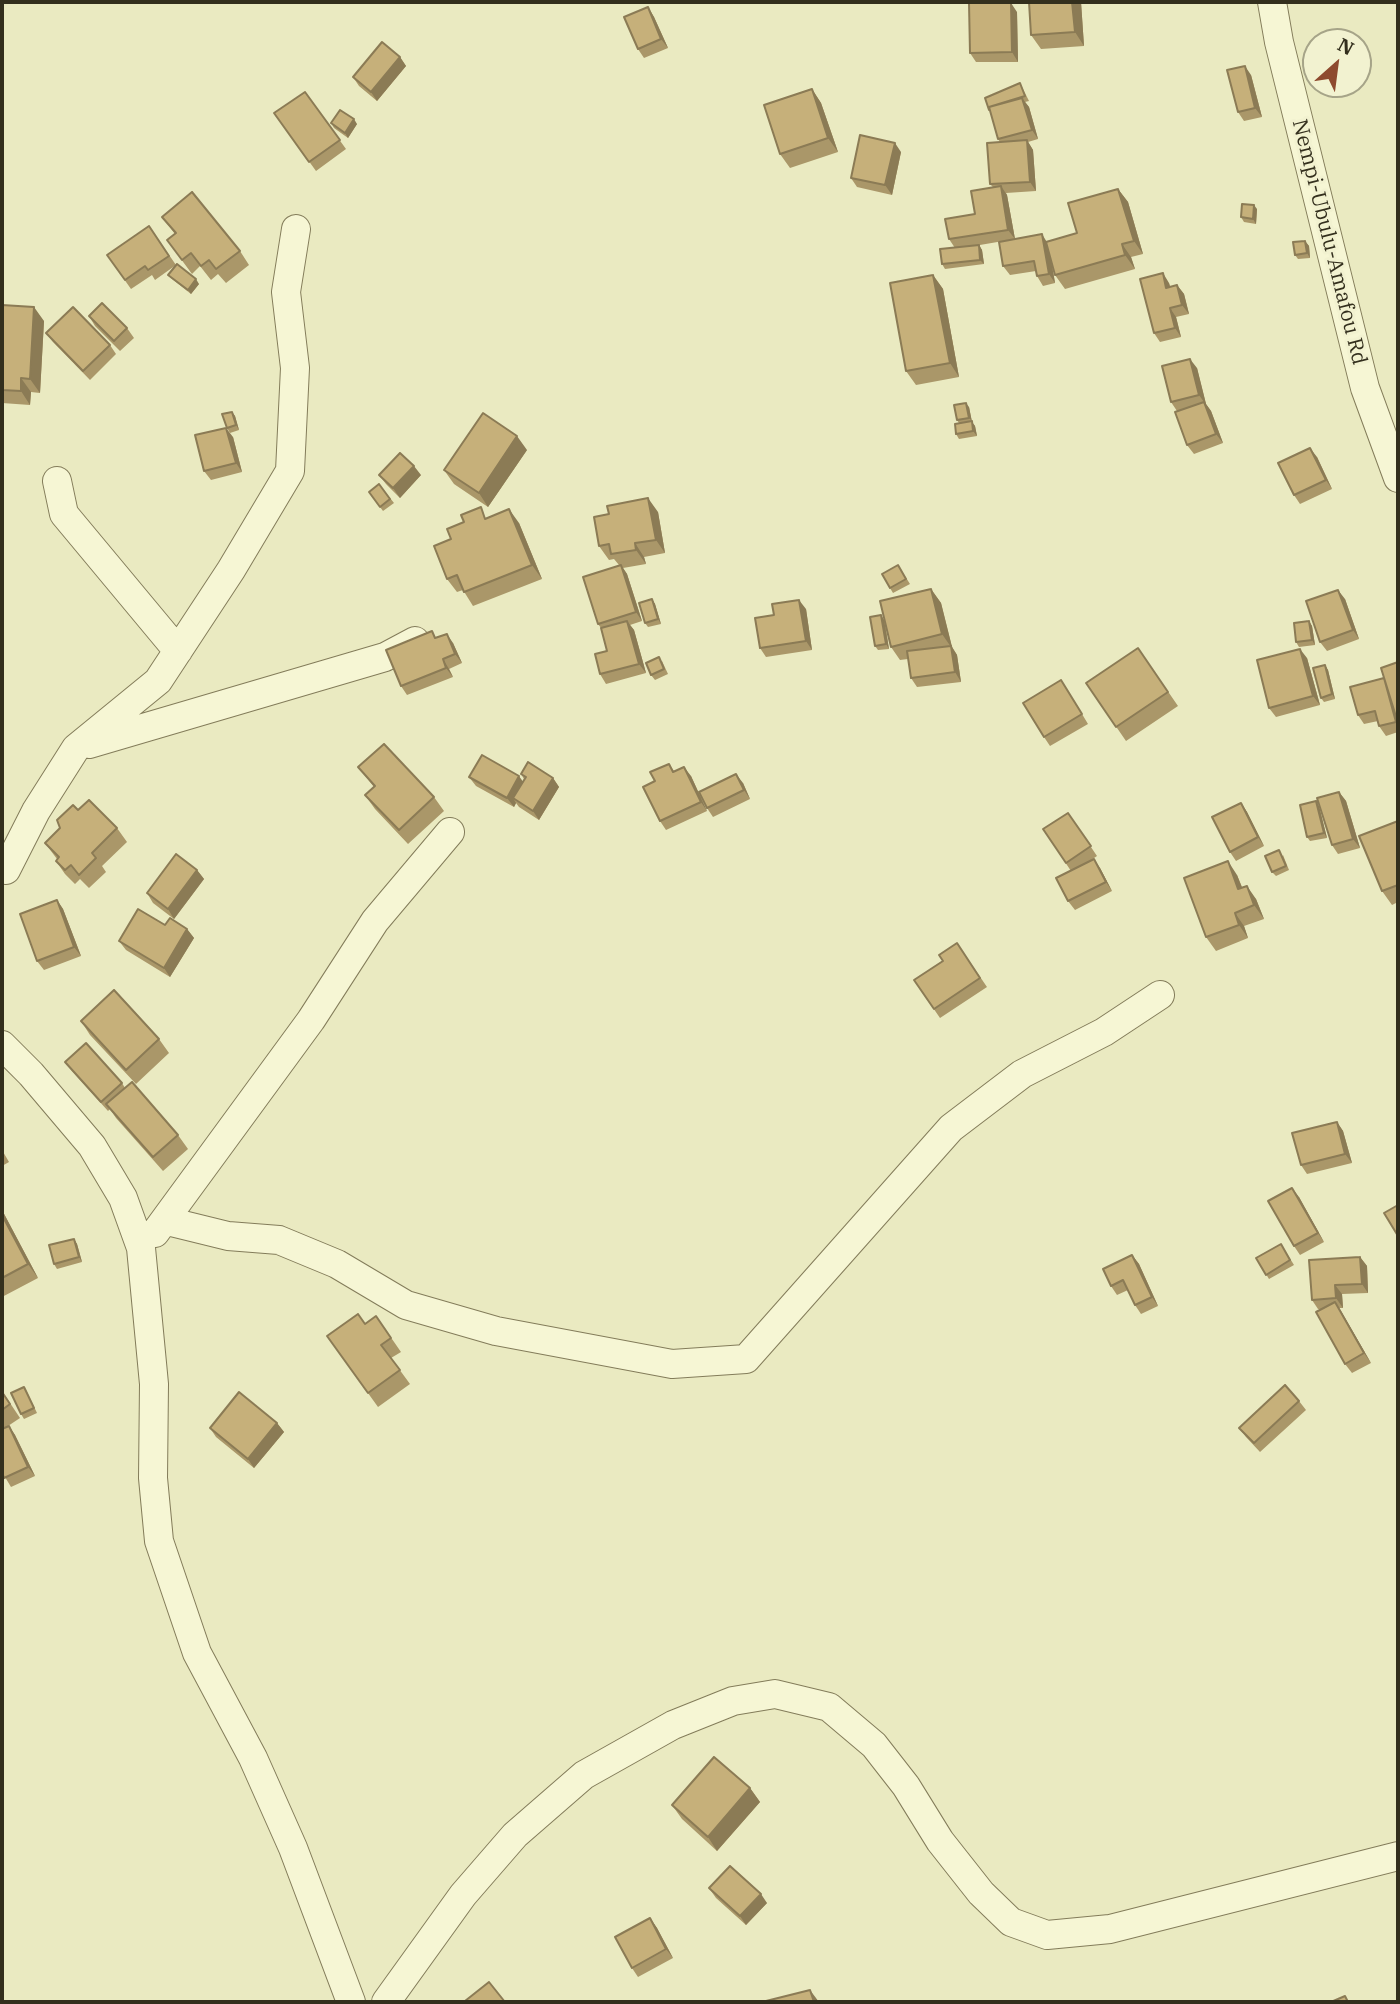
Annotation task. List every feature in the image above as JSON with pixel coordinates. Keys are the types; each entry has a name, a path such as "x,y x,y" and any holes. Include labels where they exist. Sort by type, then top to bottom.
{"street":[{"name":"Nempi-Ubulu-Amafou Rd","path":"1272,2 1282,55 1365,388 1398,478"},
{"path":"3,869 76,748 158,681 232,570 290,471 295,368 286,292 296,229"},
{"path":"57,481 64,514 178,651"},
{"path":"76,748 385,657 415,641"},
{"path":"141,1248 167,1221 312,1020 374,921 450,832"},
{"path":"167,1221 228,1236 278,1240 337,1264 407,1305 496,1331 672,1364 746,1359 951,1128 1022,1074 1104,1032 1160,995"},
{"path":"2,1045 31,1074 92,1146 123,1198 141,1248 154,1384 153,1478 159,1541 197,1653 253,1758 281,1822 351,2002"},
{"path":"386,2002 463,1895 515,1835 584,1775 673,1725 733,1700 775,1694 829,1707 874,1745 906,1786 940,1841 981,1893 1011,1922 1047,1935 1110,1928 1398,1856"}],"building":[{"path":"1029,2 1072,2 1075,32 1031,35"},
{"path":"969,3 1011,3 1012,52 970,53"},
{"path":"648,7 661,39 638,49 624,17"},
{"path":"382,42 400,57 371,92 353,77"},
{"path":"1245,66 1255,108 1238,112 1227,70"},
{"path":"1020,83 1025,96 989,107 989,110 985,98"},
{"path":"812,89 828,138 780,154 764,105"},
{"path":"305,92 340,140 309,162 274,113"},
{"path":"1022,98 1032,130 998,139 989,107"},
{"path":"340,110 354,119 345,133 331,123"},
{"path":"860,135 895,143 885,185 851,178"},
{"path":"1027,140 1030,182 990,184 987,143"},
{"path":"1001,186 1008,230 949,239 945,219 975,214 971,191"},
{"path":"1118,189 1134,241 1122,244 1125,255 1055,275 1046,242 1077,233 1068,203"},
{"path":"192,192 240,251 216,269 209,260 201,266 191,253 182,260 167,240 176,233 162,217"},
{"path":"1242,204 1254,205 1253,219 1241,217"},
{"path":"149,226 169,256 148,270 145,266 125,280 107,255"},
{"path":"1042,234 1049,274 1037,276 1034,261 1003,266 999,242"},
{"path":"1305,241 1307,253 1295,255 1293,242"},
{"path":"979,245 980,260 942,264 940,249"},
{"path":"177,264 196,279 188,290 168,275"},
{"path":"1163,273 1166,288 1177,285 1182,305 1170,308 1175,328 1154,333 1140,279"},
{"path":"933,275 950,363 906,371 890,283"},
{"path":"102,303 127,328 114,341 89,316"},
{"path":"2,305 34,307 30,379 21,378 21,391 2,390"},
{"path":"73,307 110,345 83,371 46,333"},
{"path":"1190,359 1199,395 1171,402 1162,366"},
{"path":"1204,402 1216,434 1187,445 1175,412"},
{"path":"966,403 969,418 957,420 954,405"},
{"path":"232,412 236,425 227,428 222,414"},
{"path":"483,413 517,436 479,493 444,470"},
{"path":"972,421 973,431 956,434 955,424"},
{"path":"226,428 236,463 204,471 195,435"},
{"path":"1310,448 1326,480 1294,495 1278,463"},
{"path":"400,453 414,466 393,488 379,475"},
{"path":"379,484 390,499 380,507 369,492"},
{"path":"648,498 656,540 635,543 636,550 611,554 609,544 599,546 594,517 609,514 607,506"},
{"path":"481,507 485,519 509,509 532,565 464,592 457,575 447,579 434,546 451,539 447,529 464,522 461,515"},
{"path":"621,565 636,612 598,624 583,577"},
{"path":"898,565 906,579 890,588 882,574"},
{"path":"931,589 942,634 891,647 880,601"},
{"path":"1338,590 1353,630 1320,642 1306,601"},
{"path":"652,599 658,619 645,623 639,603"},
{"path":"799,600 806,641 760,648 755,618 774,615 772,604"},
{"path":"881,615 886,644 875,646 870,617"},
{"path":"627,621 639,664 600,674 595,654 607,651 601,628"},
{"path":"1309,621 1312,640 1296,642 1294,623"},
{"path":"432,631 435,638 447,634 455,654 443,659 446,668 401,686 386,650"},
{"path":"951,646 955,672 911,678 907,651"},
{"path":"1138,648 1168,692 1116,727 1086,683"},
{"path":"1300,649 1313,696 1269,708 1257,660"},
{"path":"659,657 664,669 651,675 646,663"},
{"path":"1398,662 1398,723 1381,668"},
{"path":"1325,665 1332,694 1321,698 1313,668"},
{"path":"1384,678 1396,722 1379,726 1375,711 1358,715 1350,687"},
{"path":"1061,680 1082,714 1044,737 1023,703"},
{"path":"384,744 434,797 399,830 365,795 375,786 358,767"},
{"path":"482,755 519,776 507,798 469,777"},
{"path":"528,762 553,778 533,811 513,798 526,777 521,774"},
{"path":"669,764 673,772 684,767 701,802 660,821 643,787 655,781 650,772"},
{"path":"736,774 744,790 707,808 699,792"},
{"path":"1339,792 1353,839 1332,845 1317,798"},
{"path":"89,800 117,828 92,853 96,858 79,875 71,865 65,870 56,861 59,857 45,843 60,828 57,820 73,805 78,810"},
{"path":"1316,801 1324,833 1307,837 1300,805"},
{"path":"1241,803 1258,837 1230,852 1212,817"},
{"path":"1068,813 1091,846 1066,863 1043,829"},
{"path":"1398,821 1398,885 1382,891 1359,836"},
{"path":"1279,850 1286,866 1272,872 1265,856"},
{"path":"176,854 197,870 168,909 147,893"},
{"path":"1094,859 1106,882 1068,901 1056,878"},
{"path":"1228,861 1238,889 1247,886 1254,905 1235,913 1239,925 1206,937 1184,878"},
{"path":"57,900 74,947 37,961 20,914"},
{"path":"138,909 165,925 170,918 187,929 164,968 119,941"},
{"path":"957,943 980,978 934,1009 914,980 943,961 939,955"},
{"path":"114,990 159,1039 126,1070 81,1021"},
{"path":"86,1043 122,1083 101,1102 65,1062"},
{"path":"132,1082 178,1135 153,1157 106,1104"},
{"path":"1337,1122 1345,1154 1301,1165 1292,1133"},
{"path":"1292,1188 1318,1233 1294,1246 1268,1201"},
{"path":"1398,1205 1398,1236 1384,1213"},
{"path":"2,1215 28,1264 2,1278"},
{"path":"74,1239 79,1257 54,1264 49,1245"},
{"path":"1281,1244 1290,1260 1266,1275 1256,1258"},
{"path":"1132,1255 1152,1297 1135,1305 1123,1280 1111,1286 1103,1269"},
{"path":"1360,1257 1362,1284 1335,1285 1336,1298 1312,1300 1309,1260"},
{"path":"1335,1302 1364,1353 1345,1364 1316,1312"},
{"path":"358,1314 365,1324 376,1316 391,1338 381,1345 400,1370 368,1393 327,1336"},
{"path":"1285,1385 1299,1401 1254,1443 1239,1428"},
{"path":"24,1387 34,1408 21,1414 11,1393"},
{"path":"2,1392 10,1404 2,1410"},
{"path":"239,1392 277,1423 248,1459 210,1428"},
{"path":"9,1426 28,1467 4,1478 2,1429"},
{"path":"714,1757 750,1788 708,1837 672,1805"},
{"path":"730,1866 761,1894 740,1916 709,1888"},
{"path":"650,1918 666,1949 632,1968 615,1937"},
{"path":"489,1982 505,2002 465,2001"},
{"path":"810,1990 814,2002 762,2002"},
{"path":"1345,1996 1348,2002 1331,2002"}]}
